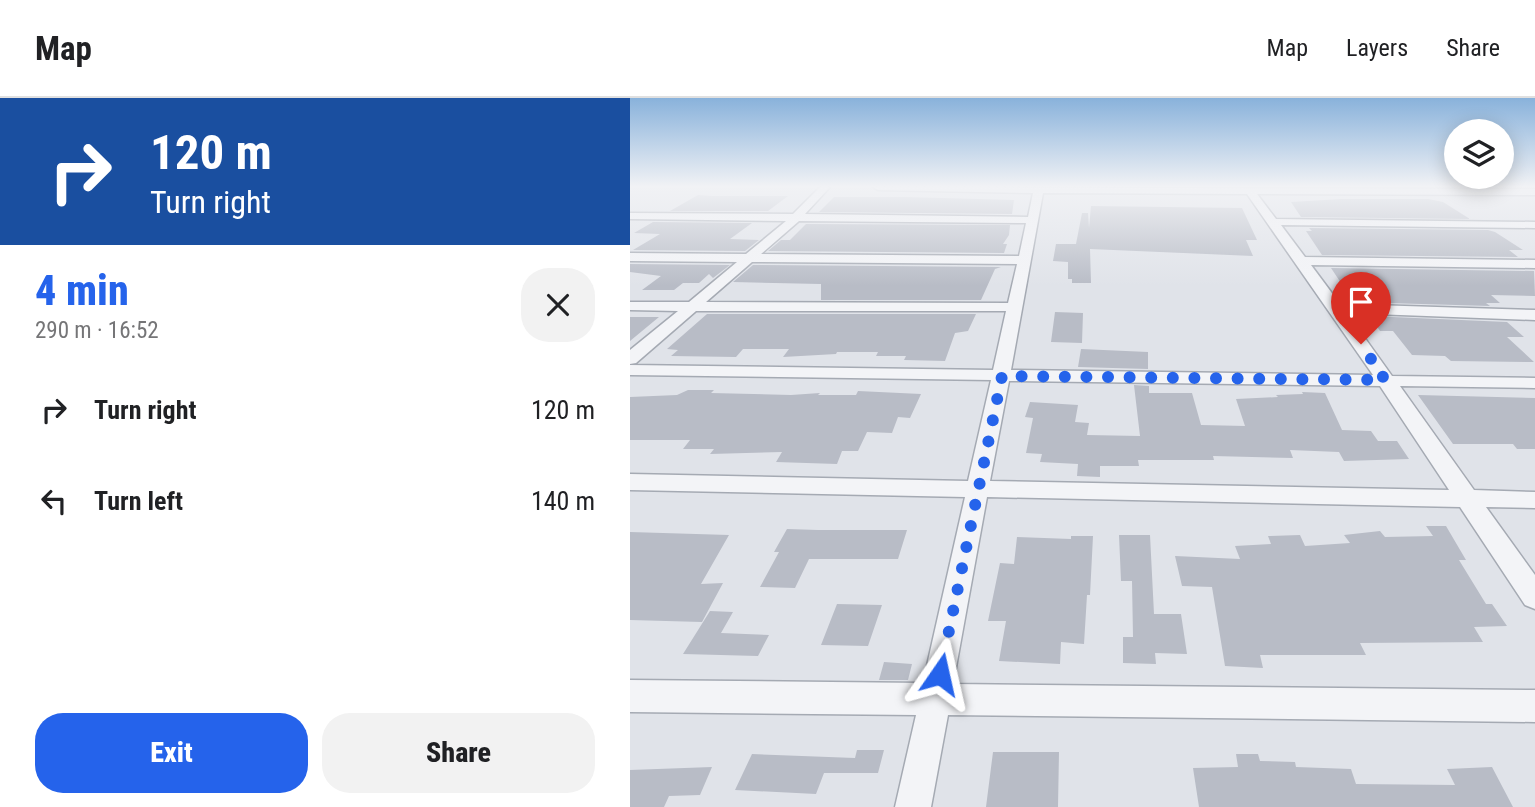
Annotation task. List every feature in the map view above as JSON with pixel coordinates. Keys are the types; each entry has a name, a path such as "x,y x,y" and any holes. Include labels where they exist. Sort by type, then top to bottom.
{"street":[{"path":"630,359 794,220"},
{"path":"913,807 1033,220"},
{"path":"1514,220 1535,233"},
{"path":"1275,222 1535,225"},
{"path":"1275,222 1535,597"},
{"path":"630,257 1025,260"},
{"path":"1301,261 1535,264"},
{"path":"630,306 1016,307"},
{"path":"1336,308 1535,315"},
{"path":"630,370 1535,383"},
{"path":"630,482 976,491 1535,500"},
{"path":"630,696 1535,706"}],"building":[{"path":"1081,220 1088,220 1089,228 1090,220 1248,220 1257,240 1246,240 1253,256 1090,249 1091,283 1072,283 1072,279 1068,279 1068,262 1053,261 1056,244 1076,244"},
{"path":"653,222 752,223 730,239 759,240 745,251 633,250 660,234 634,233"},
{"path":"806,224 1010,225 1009,235 1003,244 1007,244 1004,253 768,251 781,240 790,240"},
{"path":"1309,228 1488,230 1523,250 1509,250 1518,257 1322,255 1306,231 1312,231"},
{"path":"630,264 730,265 713,278 709,274 699,283 683,283 674,290 642,290 661,276 630,272"},
{"path":"753,265 1001,267 995,269 981,300 821,300 821,284 733,282"},
{"path":"1331,268 1534,271 1535,296 1491,295 1500,303 1486,303 1490,306 1353,302 1339,287 1343,286"},
{"path":"1055,312 1083,313 1082,343 1051,342"},
{"path":"707,314 976,314 968,331 955,333 945,361 904,360 906,356 876,356 878,352 837,352 783,357 789,349 743,349 736,357 671,356 678,350 667,349"},
{"path":"1370,316 1507,322 1524,337 1507,337 1534,362 1451,361 1445,356 1412,355 1393,331 1380,331"},
{"path":"630,317 659,317 630,341"},
{"path":"1081,349 1148,352 1148,369 1078,367"},
{"path":"1134,385 1149,386 1149,393 1192,393 1201,425 1245,426 1236,399 1278,397 1276,395 1303,394 1302,392 1325,393 1342,430 1371,431 1378,441 1397,441 1409,459 1344,461 1339,452 1290,450 1293,458 1213,456 1214,460 1138,460 1139,466 1100,466 1100,477 1077,476 1078,464 1040,462 1042,454 1026,453 1033,418 1025,417 1030,402 1078,405 1075,422 1089,423 1087,435 1140,436"},
{"path":"688,390 791,395 856,395 858,391 921,394 910,418 898,417 892,433 867,432 858,451 842,451 837,464 776,462 782,452 710,454 714,449 683,449 690,440 630,440 630,397 677,395"},
{"path":"1418,395 1535,398 1535,449 1517,449 1513,444 1453,444"},
{"path":"1426,526 1446,526 1466,560 1459,560 1486,604 1492,604 1507,626 1474,627 1483,642 1360,643 1366,655 1260,655 1263,668 1225,666 1212,587 1182,586 1175,556 1240,559 1235,546 1271,544 1268,536 1300,535 1305,546 1350,543 1344,535 1380,531 1385,537 1433,536"},
{"path":"787,529 907,530 898,559 809,559 795,588 760,587 779,552 774,552"},
{"path":"630,532 729,535 701,584 723,583 702,622 630,620"},
{"path":"1119,535 1150,535 1154,614 1181,614 1187,654 1155,653 1156,664 1123,663 1123,637 1133,637 1132,581 1121,581"},
{"path":"1071,536 1093,536 1084,644 1061,642 1060,664 999,661 1006,621 988,621 1000,563 1014,564 1017,537 1071,539"},
{"path":"837,604 882,605 868,646 821,645"},
{"path":"710,611 733,612 721,633 769,635 758,656 683,654"},
{"path":"884,662 912,664 908,680 879,680"},
{"path":"857,750 884,750 878,773 824,773 816,794 735,790 752,754 855,758"},
{"path":"993,752 1059,752 1058,807 986,807"},
{"path":"1236,754 1258,754 1260,761 1295,762 1296,767 1351,769 1356,784 1455,785 1447,769 1492,767 1513,807 1199,807 1193,768 1238,767"},
{"path":"712,767 700,795 669,796 664,807 630,807 630,770"}],"route":[{"path":"940,674 1002,376 1385,380 1361,344"}]}
